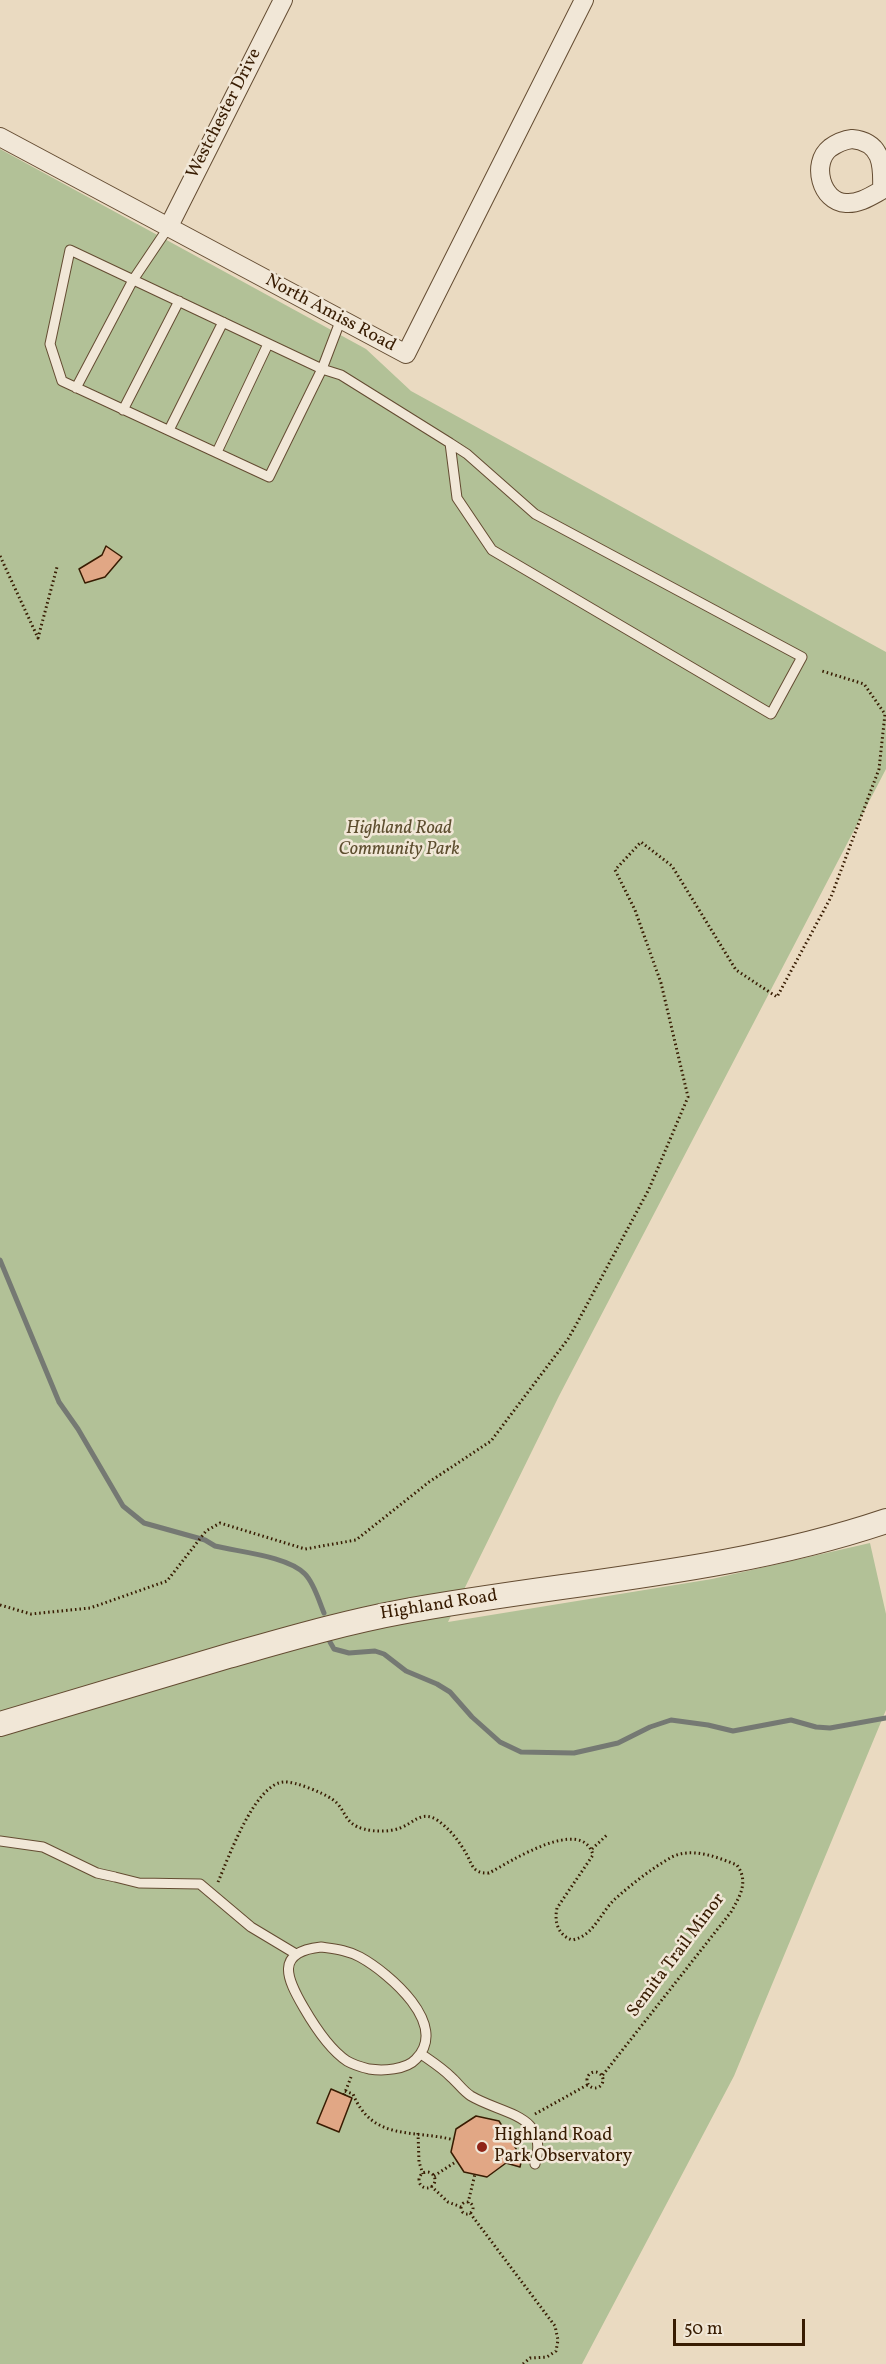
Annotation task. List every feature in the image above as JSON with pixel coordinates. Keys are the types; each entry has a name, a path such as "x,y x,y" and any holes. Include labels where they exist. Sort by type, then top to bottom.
{"street":[{"name":"Westchester Drive","path":"168,228 283,0"},
{"name":"North Amiss Road","path":"0,137 406,354 584,0"},
{"name":"Highland Road","path":"0,1724 346,1623 435,1606 715,1564 821,1541 886,1521"}],"lane":[{"path":"76,388 133,280 168,228"},
{"path":"341,319 322,369 269,477 62,381 50,344 70,250 322,369 341,375 450,443 467,454 535,514 802,657 771,714 492,550 457,498 450,443"},
{"path":"123,410 179,301"},
{"path":"169,430 223,322"},
{"path":"217,452 268,344"},
{"path":"0,1841 43,1847 97,1873 139,1882 200,1884 251,1927 296,1954"},
{"path":"308,1948 344,1950 362,1958 388,1978 411,2001 424,2024 427,2040 421,2054 410,2065 402,2067 374,2069 347,2060 316,2028 290,1984 287,1974 289,1964 296,1954 308,1948"},
{"path":"421,2054 450,2075 472,2096 524,2120 538,2138 535,2164"}],"path":[{"path":"0,556 38,638 57,567"},
{"path":"0,1605 31,1614 90,1608 167,1581 206,1531 220,1523 304,1549 356,1540 429,1482 491,1441 568,1339 649,1189 688,1097 661,983 635,909 615,870 641,842 672,866 736,970 777,997 831,897 879,769 885,714 864,684 822,671"},
{"path":"213,1895 246,1818 271,1788 285,1782 332,1799 340,1807 347,1821 362,1829 397,1829 419,1817 430,1816 445,1826 474,1868 483,1873 489,1873 560,1839 582,1840 592,1849 608,1834"},
{"name":"Semita Trail Minor","path":"592,1849 591,1860 562,1900 555,1914 558,1929 572,1940 590,1931 618,1897 663,1862 680,1853 693,1852 737,1865 743,1879 740,1895 731,1912 602,2076"},
{"path":"355,2064 345,2093 353,2094 357,2103 374,2124 385,2129 454,2140"},
{"path":"598,2073 602,2076 600,2087 592,2088 589,2084 588,2079 591,2074 598,2073"},
{"path":"524,2120 589,2084"},
{"path":"418,2133 419,2162 423,2174"},
{"path":"434,2176 457,2161"},
{"path":"431,2186 436,2180 434,2176 427,2172 420,2176 419,2181 423,2186 431,2186 448,2202 461,2207"},
{"path":"468,2203 475,2174"},
{"path":"461,2207 465,2202 468,2203"},
{"path":"468,2203 473,2207 470,2213"},
{"path":"461,2207 463,2213 470,2213"},
{"path":"470,2213 555,2326 558,2340 556,2351 547,2357 530,2358 523,2364"}],"green space":[{"name":"Highland Road Community Park","path":"0,149 366,349 411,391 886,652 886,769 559,1396 448,1622 712,1579 870,1543 886,1614 886,1710 734,2076 582,2364 0,2364"}],"building":[{"path":"106,546 122,557 105,577 85,583 79,569 102,555"},
{"path":"331,2089 352,2098 339,2132 317,2123"},
{"name":"Highland Road Park Observatory","path":"476,2116 499,2121 518,2152 523,2153 520,2167 506,2163 487,2177 464,2172 451,2152 456,2129"}],"waterway":[{"path":"0,1260 59,1402 78,1429 123,1506 144,1523 205,1540 215,1546 275,1559 297,1568 311,1582 324,1613"},
{"path":"330,1642 334,1649 349,1653 375,1651 384,1654 406,1671 437,1684 450,1692 472,1717 500,1742 521,1752 574,1753 618,1743 650,1727 671,1720 733,1731 791,1720 816,1727 830,1728 886,1718"}],"place":[{"name":"Highland Road Park Observatory","path":"482,2147"}]}
